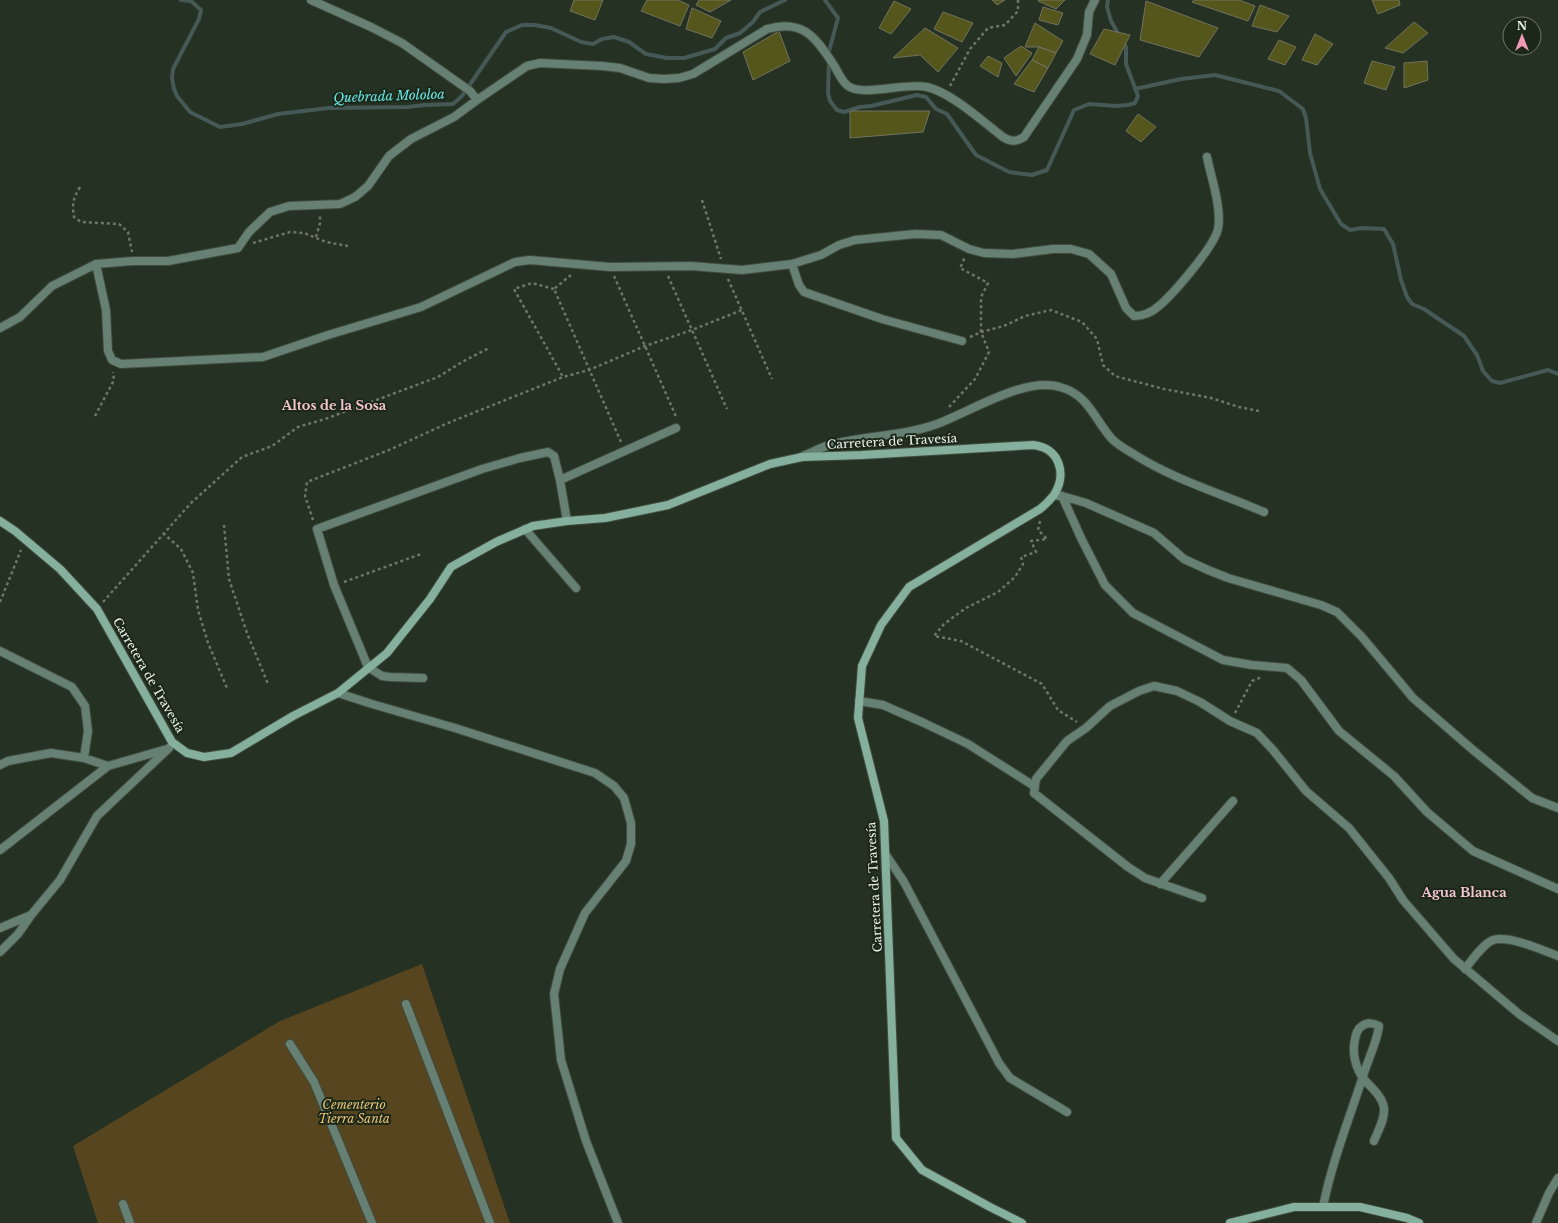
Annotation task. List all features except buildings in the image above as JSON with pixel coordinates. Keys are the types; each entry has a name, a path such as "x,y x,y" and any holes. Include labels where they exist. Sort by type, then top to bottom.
{"street":[{"path":"311,0 371,27 402,43 470,91 477,100"},
{"path":"0,328 20,317 52,286 96,264 133,261 168,261 238,248 248,232 270,212 289,206 340,204 355,197 368,186 389,156 411,139 454,117 527,66 540,63 602,66 620,68 649,78 679,78 693,74 767,29 780,26 800,29 813,37 833,64 839,76 849,87 865,91 886,88 926,86 946,94 1003,137 1010,141 1018,141 1024,137 1077,59 1086,35 1088,12 1095,0"},
{"path":"96,264 106,310 108,351 112,360 121,364 263,357 328,335 421,307 515,262 530,260 610,267 691,266 742,270 792,264 821,255 839,245 855,240 915,234 941,235 969,249 984,253 1013,254 1053,249 1071,249 1089,254 1111,274 1126,308 1134,316 1144,316 1158,307 1199,262 1213,241 1218,229 1218,216 1207,156"},
{"path":"792,264 799,285 804,292 882,319 962,341"},
{"path":"802,457 833,444 899,433 937,424 1030,386 1058,386 1073,392 1091,408 1101,425 1114,440 1132,453 1162,470 1264,512"},
{"path":"560,480 676,428"},
{"name":"Carretera de Travesía","path":"0,521 60,569 97,609 171,745 187,754 204,757 231,754 293,716 338,693 387,653 430,598 450,567 496,542 533,526 567,521 605,518 668,505 770,464 802,457 1041,446 1050,451 1057,460 1060,472 1057,496 1040,509 909,587 881,625 862,666 858,718 884,821 896,1138 922,1170 1022,1223"},
{"path":"423,678 390,678 382,676 368,667 334,585 317,530 482,469 548,452 554,456 567,521"},
{"path":"1057,496 1086,503 1154,533 1184,559 1208,570 1228,578 1321,605 1337,612 1362,637 1413,698 1473,750 1532,798 1558,808"},
{"path":"1057,496 1105,585 1133,613 1223,660 1252,665 1287,668 1301,680 1339,731 1394,776 1427,812 1473,851 1558,889"},
{"path":"525,529 576,588"},
{"path":"0,651 72,687 85,706 88,731 84,758"},
{"path":"1202,898 1145,878 1128,867 1034,793 1036,779 1067,741 1086,728 1110,706 1139,691 1154,686 1177,691 1200,702 1230,721 1257,733 1273,750 1306,791 1349,828 1389,878 1403,900 1454,959 1519,1014 1558,1041"},
{"path":"338,693 455,728 594,773 614,786 624,798 631,822 631,844 626,861 585,913 560,969 554,994 561,1060 586,1141 618,1223"},
{"path":"859,701 883,705 924,722 968,744 1034,786"},
{"path":"0,850 108,766 171,745"},
{"path":"0,952 18,934 32,914 60,880 97,816 171,745"},
{"path":"0,765 8,761 51,753 84,758 108,766"},
{"path":"1160,884 1233,801"},
{"path":"886,855 904,882 998,1063 1010,1078 1067,1112"},
{"path":"0,928 32,914"},
{"path":"1465,968 1477,952 1492,940 1505,938 1558,956"},
{"path":"406,1004 490,1223"},
{"path":"1323,1207 1326,1188 1363,1077 1378,1034 1379,1026 1372,1023 1363,1025 1357,1031 1354,1043 1354,1056 1363,1077 1373,1088 1384,1108 1383,1117 1374,1141"},
{"path":"290,1044 314,1082 372,1223"},
{"path":"1536,1223 1549,1193 1558,1178"},
{"path":"123,1204 130,1223"},
{"path":"1230,1223 1294,1207 1360,1207 1406,1218 1419,1223"}],"path":[{"path":"946,94 970,49 988,28 1005,25 1018,11 1018,0"},
{"path":"80,188 75,196 72,206 74,217 81,222 119,224 128,232 133,261"},
{"path":"702,200 724,269 772,379"},
{"path":"316,237 320,223 317,205"},
{"path":"238,248 290,232 304,233 326,242 348,246"},
{"path":"937,424 954,401 975,379 989,352 981,332 981,297 988,284 960,268 969,249"},
{"path":"554,289 584,264"},
{"path":"664,266 726,409"},
{"path":"610,267 675,414 676,428"},
{"path":"554,289 532,283 514,289 563,376"},
{"path":"554,289 625,452"},
{"path":"317,530 304,496 307,482 390,450 448,423 563,376 589,370 645,346 692,330 742,310"},
{"path":"981,332 1004,326 1025,316 1051,310 1082,322 1097,339 1103,365 1115,376 1164,389 1211,398 1239,407 1259,411"},
{"path":"97,609 190,503 242,457 272,446 298,427 328,418 438,377 489,348"},
{"path":"95,416 114,380 112,360"},
{"path":"1040,509 1040,522 1038,530 1047,539 1031,541 1036,552 1021,557 1024,564 1015,577 998,592 966,608 944,624 934,636 961,641 1042,684 1058,710 1086,728"},
{"path":"224,525 230,579 247,633 268,684"},
{"path":"163,533 181,549 193,573 198,610 208,643 227,688"},
{"path":"0,602 25,540"},
{"path":"334,585 421,554"},
{"path":"1230,721 1252,681 1266,676"}],"green space":[{"name":"Cementerio Tierra Santa","path":"422,964 510,1223 98,1223 73,1146 280,1021"}],"waterway":[{"name":"Quebrada Mololoa","path":"181,0 191,1 201,10 199,19 173,69 172,78 174,89 177,96 190,112 220,127 242,124 278,114 329,108 408,107 453,104 462,96 506,32 522,25 535,25 551,28 581,42 593,44 602,39 614,37 629,42 646,54 667,58 684,58 715,49 726,38 740,33 753,22 760,12 785,0"},
{"name":"Quebrada Mololoa","path":"825,0 838,18 828,55 828,93 830,101 837,110 844,112 860,107 871,106 917,95 926,97 936,109 947,114 976,155 1009,172 1032,175 1047,170 1074,110 1089,104 1116,106 1135,103 1138,96 1126,64 1126,47 1111,21 1107,7 1108,0"},
{"path":"1135,89 1181,79 1215,75 1279,91 1303,109 1306,118 1310,153 1320,189 1341,224 1350,230 1362,228 1384,229 1393,244 1401,280 1407,297 1412,304 1424,309 1464,336 1477,355 1483,371 1492,381 1500,383 1548,370 1558,374"}],"district":[{"name":"Altos de la Sosa","path":"334,405"},
{"name":"Agua Blanca","path":"1464,892"}]}
